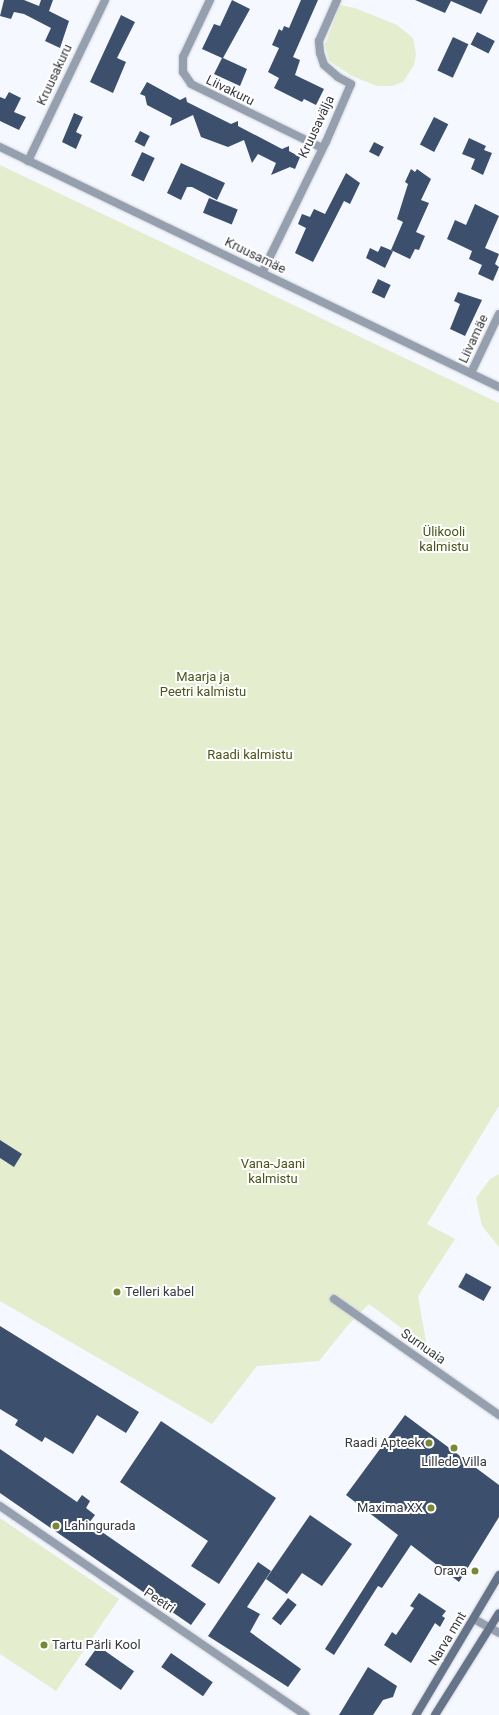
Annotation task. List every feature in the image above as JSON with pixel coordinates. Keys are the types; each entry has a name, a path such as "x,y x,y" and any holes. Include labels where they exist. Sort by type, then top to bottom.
{"main road":[{"name":"Narva mnt","path":"416,1715 499,1575"},
{"path":"435,1715 499,1613"}],"street":[{"name":"Kruusakuru","path":"28,161 103,0"},
{"name":"Liivakuru","path":"210,0 184,57 182,72 191,84 322,148"},
{"name":"Kruusavälja","path":"262,273 322,148 350,84 338,77 324,65 320,53 319,41 337,0"},
{"name":"Kruusamäe","path":"0,147 499,387"},
{"name":"Liivamäe","path":"471,373 499,314"},
{"name":"Surnuaia","path":"334,1299 499,1415"},
{"name":"Peetri","path":"0,1506 305,1715"},
{"path":"474,1619 499,1633"}],"green space":[{"path":"340,5 355,8 397,25 413,38 416,54 414,65 403,82 392,86 377,86 352,76 329,61 325,45"},
{"name":"Maarja ja Peetri kalmistu","path":"0,165 499,403 499,1106 427,1224 455,1239 418,1296 427,1347 369,1304 348,1325 319,1361 257,1366 212,1424 0,1301"},
{"path":"499,1174 499,1247 482,1226 476,1198 490,1179"},
{"name":"Tartu Pärli Kool","path":"0,1518 119,1599 56,1691 0,1654"}],"building":[{"path":"4,0 24,0 39,6 41,0 53,0 49,11 69,21 60,48 45,41 51,28 24,14 14,12 11,19 0,16"},
{"path":"232,0 250,9 223,58 247,69 240,86 214,74 222,58 202,49 214,24 220,26"},
{"path":"301,0 318,0 293,57 300,60 295,75 324,89 316,105 304,99 302,102 274,88 279,78 268,72 279,48 272,45 279,29 282,31 284,26 289,28"},
{"path":"415,0 488,0 481,14 451,1 445,13"},
{"path":"121,15 135,22 117,58 126,62 113,93 90,82"},
{"path":"477,32 495,41 488,54 471,44"},
{"path":"453,37 468,44 453,78 437,71"},
{"path":"147,82 180,100 186,97 187,102 231,124 238,121 238,126 282,149 289,146 289,151 300,157 295,169 290,167 271,175 276,163 258,154 252,163 244,140 228,147 201,137 193,115 170,126 172,118 147,105 145,96 140,94"},
{"path":"9,92 21,98 14,112 26,117 19,130 0,121 0,97 5,99"},
{"path":"74,113 83,117 76,132 82,135 76,149 62,142"},
{"path":"434,117 448,124 434,152 420,145"},
{"path":"140,131 150,136 144,147 135,142"},
{"path":"469,138 486,146 484,150 492,153 483,175 471,169 475,159 462,154"},
{"path":"374,142 384,147 379,157 369,152"},
{"path":"142,152 155,158 144,181 131,176"},
{"path":"181,163 225,183 217,200 192,187 187,187 181,200 167,193"},
{"path":"411,169 415,172 417,169 431,179 421,200 429,203 416,232 425,236 419,250 415,249 410,259 391,250 403,222 397,219 408,184 405,182"},
{"path":"346,173 360,183 350,204 344,201 313,262 295,253 306,228 298,224 302,214 310,217 314,209 325,214"},
{"path":"209,198 238,210 232,224 203,213"},
{"path":"475,204 499,216 485,248 499,254 495,264 499,267 493,281 478,274 482,265 469,259 472,251 447,239 455,220 466,225"},
{"path":"381,246 393,251 385,268 366,258 370,248 378,252"},
{"path":"378,279 391,285 384,299 372,293"},
{"path":"458,292 482,300 465,336 450,329 460,304 454,301"},
{"path":"0,1140 22,1154 14,1167 0,1158"},
{"path":"466,1273 491,1287 484,1301 458,1287"},
{"path":"0,1326 139,1412 126,1433 97,1415 73,1454 45,1437 42,1442 15,1425 18,1420 0,1409"},
{"name":"Maxima XX","path":"405,1415 499,1485 499,1517 459,1582 411,1545 382,1588 378,1586 334,1655 325,1649 398,1535 346,1495"},
{"path":"161,1421 276,1498 219,1584 191,1566 208,1541 120,1482"},
{"path":"0,1449 77,1502 82,1495 90,1501 86,1508 95,1515 89,1523 206,1604 191,1625 0,1493"},
{"path":"310,1515 352,1544 322,1586 302,1573 287,1594 266,1579"},
{"path":"258,1562 271,1571 247,1607 260,1614 250,1632 301,1669 288,1687 208,1636"},
{"path":"419,1593 446,1611 442,1616 445,1618 440,1627 435,1623 411,1663 384,1645 392,1632 396,1635 414,1608 410,1606"},
{"path":"288,1598 297,1605 281,1625 272,1618"},
{"path":"98,1646 134,1671 121,1690 85,1665"},
{"path":"171,1653 213,1682 203,1696 161,1667"},
{"path":"368,1667 397,1686 393,1697 383,1700 373,1715 339,1715"}],"place":[{"name":"Telleri kabel","path":"117,1292"},
{"name":"Raadi Apteek","path":"429,1443"},
{"name":"Lillede Villa","path":"454,1448"},
{"name":"Maxima XX","path":"431,1508"},
{"name":"Lahingurada","path":"56,1526"},
{"name":"Orava","path":"475,1571"},
{"name":"Tartu Pärli Kool","path":"44,1645"}],"park label":[{"name":"Ülikooli kalmistu","path":"444,540"},
{"name":"Raadi kalmistu","path":"250,755"},
{"name":"Vana-Jaani kalmistu","path":"273,1172"}]}
